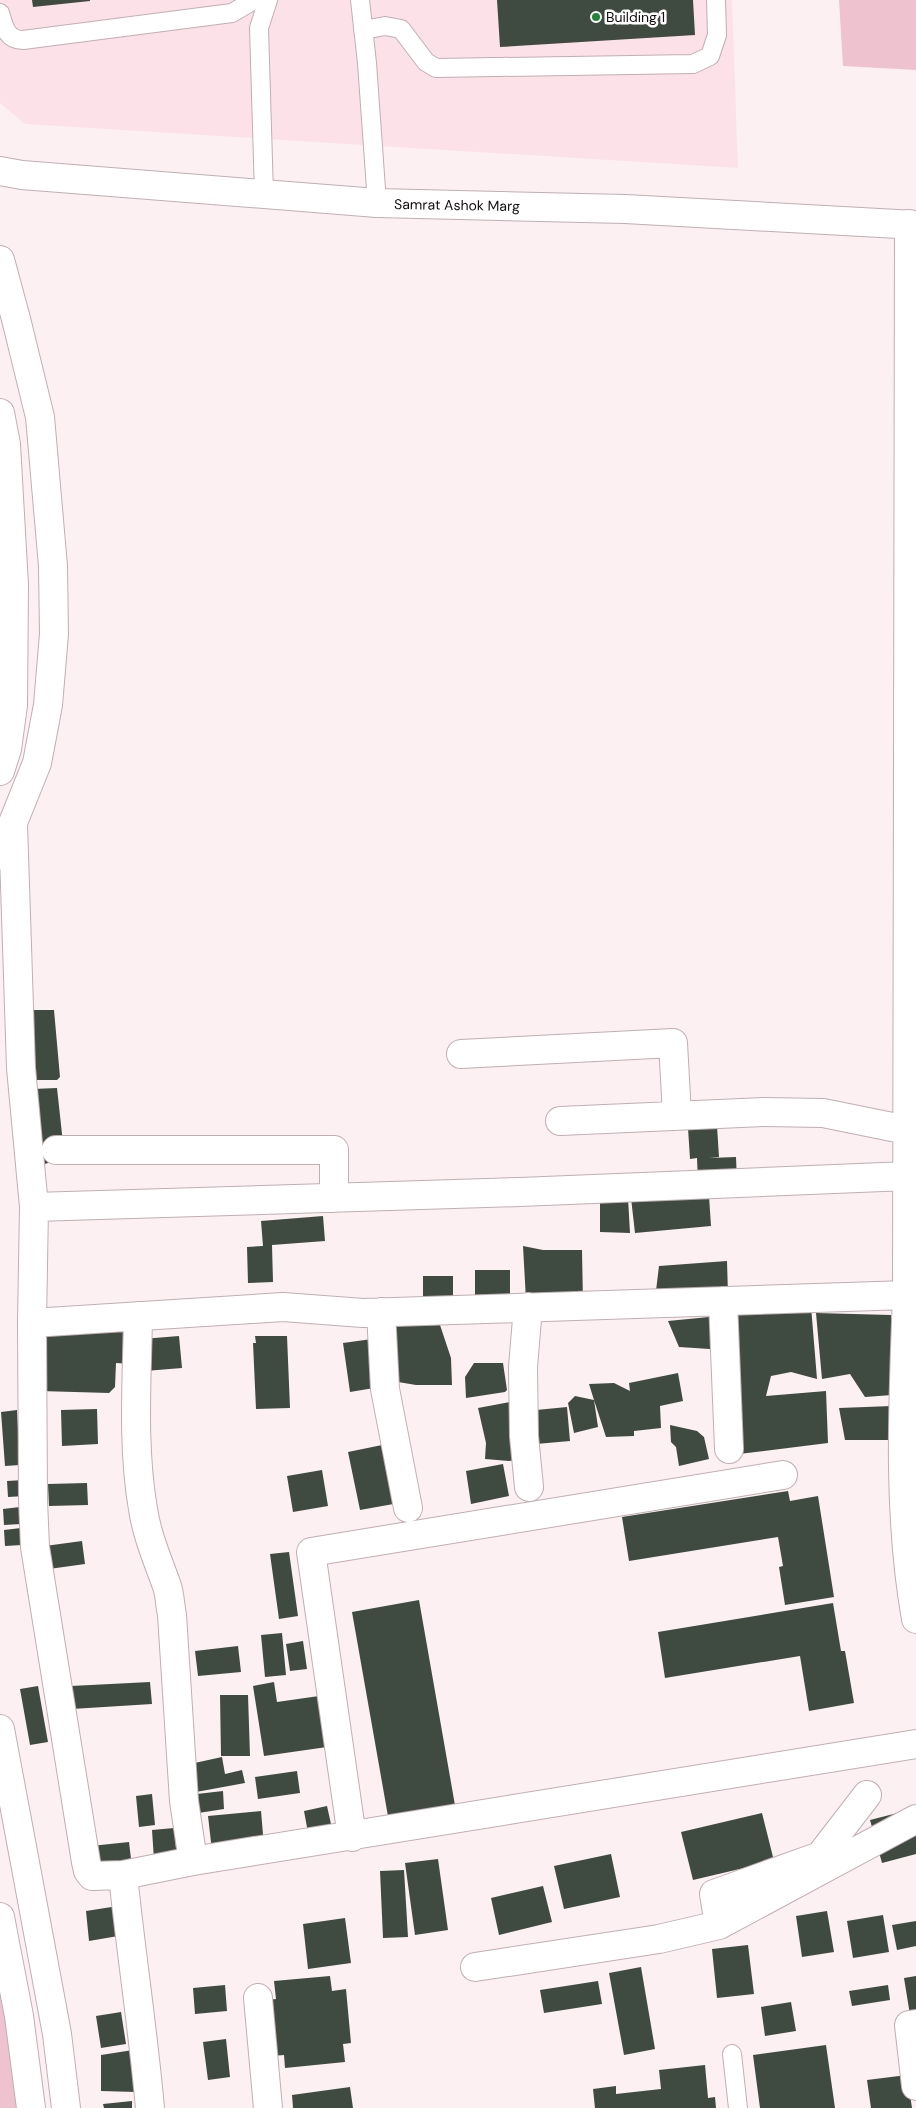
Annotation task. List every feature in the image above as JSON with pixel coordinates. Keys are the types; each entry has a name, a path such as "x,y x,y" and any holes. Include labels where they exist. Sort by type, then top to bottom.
{"street":[{"name":"Samrat Ashok Marg","path":"0,170 22,175 377,203 625,209 912,225"},
{"path":"912,225 912,808 907,1130 907,1176 911,1246 906,1295 902,1439 910,1522 916,1618"},
{"path":"0,260 40,417 53,566 54,634 48,704 37,763 0,855"},
{"path":"0,413 6,444 14,595 12,706 7,749 0,771"},
{"path":"13,824 21,1068 34,1207 32,1323 33,1500 36,1547 86,1862 92,1876 123,1876 193,1861 352,1837 916,1744"},
{"path":"461,1054 673,1043 677,1115"},
{"path":"560,1121 764,1112 824,1113 907,1130"},
{"path":"56,1150 334,1150 334,1198"},
{"path":"34,1207 530,1192 907,1176"},
{"path":"32,1323 283,1307 363,1313 906,1295"},
{"path":"724,1301 729,1449"},
{"path":"528,1307 523,1367 524,1436 529,1487"},
{"path":"381,1312 384,1389 408,1508"},
{"path":"138,1316 137,1406 139,1476 143,1511 157,1562 167,1587 172,1616 184,1801 193,1861"},
{"path":"352,1837 311,1552 783,1475"},
{"path":"0,1729 56,2024 66,2108"},
{"path":"718,1925 714,1894 820,1856 867,1795"},
{"path":"474,1967 659,1939 718,1925 916,1819"},
{"path":"123,1876 150,2108"},
{"path":"0,1917 19,2016 31,2108"},
{"path":"258,1998 268,2108"},
{"path":"916,2024 909,2025 916,2086"}],"lane":[{"path":"0,14 8,35 23,40 232,13 249,3 250,0"},
{"path":"264,194 259,28 268,0"},
{"path":"360,0 377,203"},
{"path":"363,30 385,26 401,29 426,62 436,68 693,64 710,56 717,34 716,0"},
{"path":"732,2054 738,2108"}],"shaded area":[{"path":"0,0 732,0 738,168 25,124 0,103"},
{"path":"839,0 916,0 916,70 843,66"},
{"path":"0,1906 45,2108 0,2108"}],"building":[{"path":"32,0 90,0 90,1 33,7"},
{"name":"Building 1","path":"497,0 693,0 695,35 500,47"},
{"path":"27,1010 54,1010 60,1077 57,1080 29,1080"},
{"path":"57,1088 63,1143 58,1160 38,1166 33,1089"},
{"path":"717,1126 719,1157 709,1158 736,1157 737,1182 698,1184 697,1158 690,1159 688,1128"},
{"path":"709,1196 711,1226 635,1233 631,1198"},
{"path":"628,1198 630,1233 600,1232 600,1201"},
{"path":"323,1216 325,1241 272,1245 273,1282 248,1283 247,1247 263,1246 261,1221"},
{"path":"523,1246 543,1250 582,1250 583,1303 526,1300"},
{"path":"727,1261 728,1294 655,1299 659,1266"},
{"path":"475,1270 510,1270 510,1298 475,1299"},
{"path":"423,1276 453,1276 453,1304 423,1305"},
{"path":"811,1306 817,1379 791,1372 771,1376 766,1396 826,1391 828,1443 739,1454 724,1310"},
{"path":"816,1313 891,1315 892,1395 865,1397 850,1374 822,1379"},
{"path":"719,1316 725,1350 679,1347 668,1321"},
{"path":"440,1325 451,1358 452,1385 416,1385 392,1381 385,1326"},
{"path":"42,1329 133,1332 132,1364 116,1363 115,1387 109,1393 40,1391"},
{"path":"179,1336 182,1368 145,1371 142,1339"},
{"path":"255,1336 287,1336 290,1408 256,1409 253,1343 256,1343"},
{"path":"372,1339 380,1387 350,1392 343,1343"},
{"path":"474,1363 503,1363 507,1390 505,1392 466,1398 465,1377"},
{"path":"678,1373 683,1401 660,1406 661,1428 634,1431 634,1436 606,1437 589,1384 614,1383 630,1391 629,1383"},
{"path":"575,1396 594,1400 598,1427 574,1433 568,1403"},
{"path":"516,1401 522,1459 509,1461 485,1459 486,1443 478,1408"},
{"path":"892,1406 893,1440 845,1440 839,1408"},
{"path":"567,1407 570,1441 536,1444 526,1411"},
{"path":"97,1409 98,1444 62,1446 61,1410"},
{"path":"17,1410 20,1465 5,1466 1,1412"},
{"path":"670,1425 697,1431 704,1437 709,1459 679,1466 676,1447 671,1442"},
{"path":"387,1444 399,1503 360,1510 348,1452"},
{"path":"503,1464 509,1496 471,1504 466,1471"},
{"path":"322,1470 328,1506 293,1512 287,1476"},
{"path":"24,1480 25,1496 8,1497 7,1481"},
{"path":"87,1483 88,1505 49,1506 48,1484"},
{"path":"788,1491 790,1501 818,1496 834,1597 785,1605 779,1567 783,1566 778,1537 629,1561 622,1517"},
{"path":"20,1507 21,1524 4,1525 3,1509"},
{"path":"21,1528 22,1545 5,1546 4,1530"},
{"path":"82,1541 85,1564 49,1569 45,1546"},
{"path":"289,1552 298,1616 279,1619 270,1554"},
{"path":"419,1600 456,1811 389,1822 352,1612"},
{"path":"833,1603 841,1651 845,1651 854,1703 809,1711 800,1656 665,1678 658,1632"},
{"path":"282,1633 286,1675 265,1677 261,1635"},
{"path":"303,1641 307,1669 290,1671 286,1644"},
{"path":"238,1646 241,1672 198,1676 195,1651"},
{"path":"150,1682 152,1704 72,1709 71,1686"},
{"path":"274,1682 277,1702 319,1696 327,1747 264,1756 253,1686"},
{"path":"38,1686 48,1742 30,1745 20,1689"},
{"path":"220,1695 248,1695 250,1756 221,1756"},
{"path":"222,1757 225,1774 242,1770 245,1783 196,1792 190,1764"},
{"path":"297,1771 300,1793 258,1799 255,1777"},
{"path":"223,1791 224,1809 192,1814 188,1795"},
{"path":"152,1794 155,1825 139,1827 136,1796"},
{"path":"327,1806 333,1833 309,1838 304,1811"},
{"path":"913,1809 916,1820 916,1854 882,1863 870,1820"},
{"path":"261,1811 264,1846 212,1851 208,1816"},
{"path":"762,1813 774,1861 693,1880 681,1832"},
{"path":"174,1828 177,1858 154,1860 152,1830"},
{"path":"129,1842 132,1867 94,1871 91,1846"},
{"path":"611,1854 620,1897 564,1909 554,1866"},
{"path":"438,1859 448,1930 415,1935 405,1863"},
{"path":"404,1870 408,1937 383,1938 380,1871"},
{"path":"543,1886 552,1922 499,1935 491,1898"},
{"path":"118,1906 124,1935 89,1941 86,1911"},
{"path":"827,1911 834,1952 802,1957 796,1916"},
{"path":"883,1915 889,1952 853,1958 847,1921"},
{"path":"345,1918 351,1963 308,1969 303,1924"},
{"path":"916,1921 916,1946 897,1950 892,1925"},
{"path":"748,1945 754,1994 717,1998 712,1949"},
{"path":"641,1967 655,2049 624,2055 609,1973"},
{"path":"330,1976 332,1991 346,1989 351,2043 343,2044 345,2062 285,2068 284,2055 272,2056 266,2000 276,1999 274,1981"},
{"path":"916,1976 916,2014 910,2015 904,1978"},
{"path":"598,1981 602,2004 544,2013 540,1990"},
{"path":"225,1985 227,2011 195,2014 193,1988"},
{"path":"888,1985 890,2000 852,2006 849,1991"},
{"path":"791,2002 796,2031 765,2036 761,2007"},
{"path":"121,2012 126,2044 101,2048 96,2016"},
{"path":"226,2039 230,2077 208,2080 203,2042"},
{"path":"826,2045 835,2108 760,2108 753,2055"},
{"path":"133,2050 136,2092 101,2091 101,2055"},
{"path":"705,2065 708,2098 715,2097 716,2108 595,2108 593,2089 616,2086 616,2094 661,2089 659,2070"},
{"path":"907,2075 912,2108 871,2108 867,2080"},
{"path":"350,2087 353,2108 293,2108 292,2095"},
{"path":"132,2101 132,2108 104,2108 103,2104"}],"place":[{"name":"Building 1","path":"596,17"}]}
